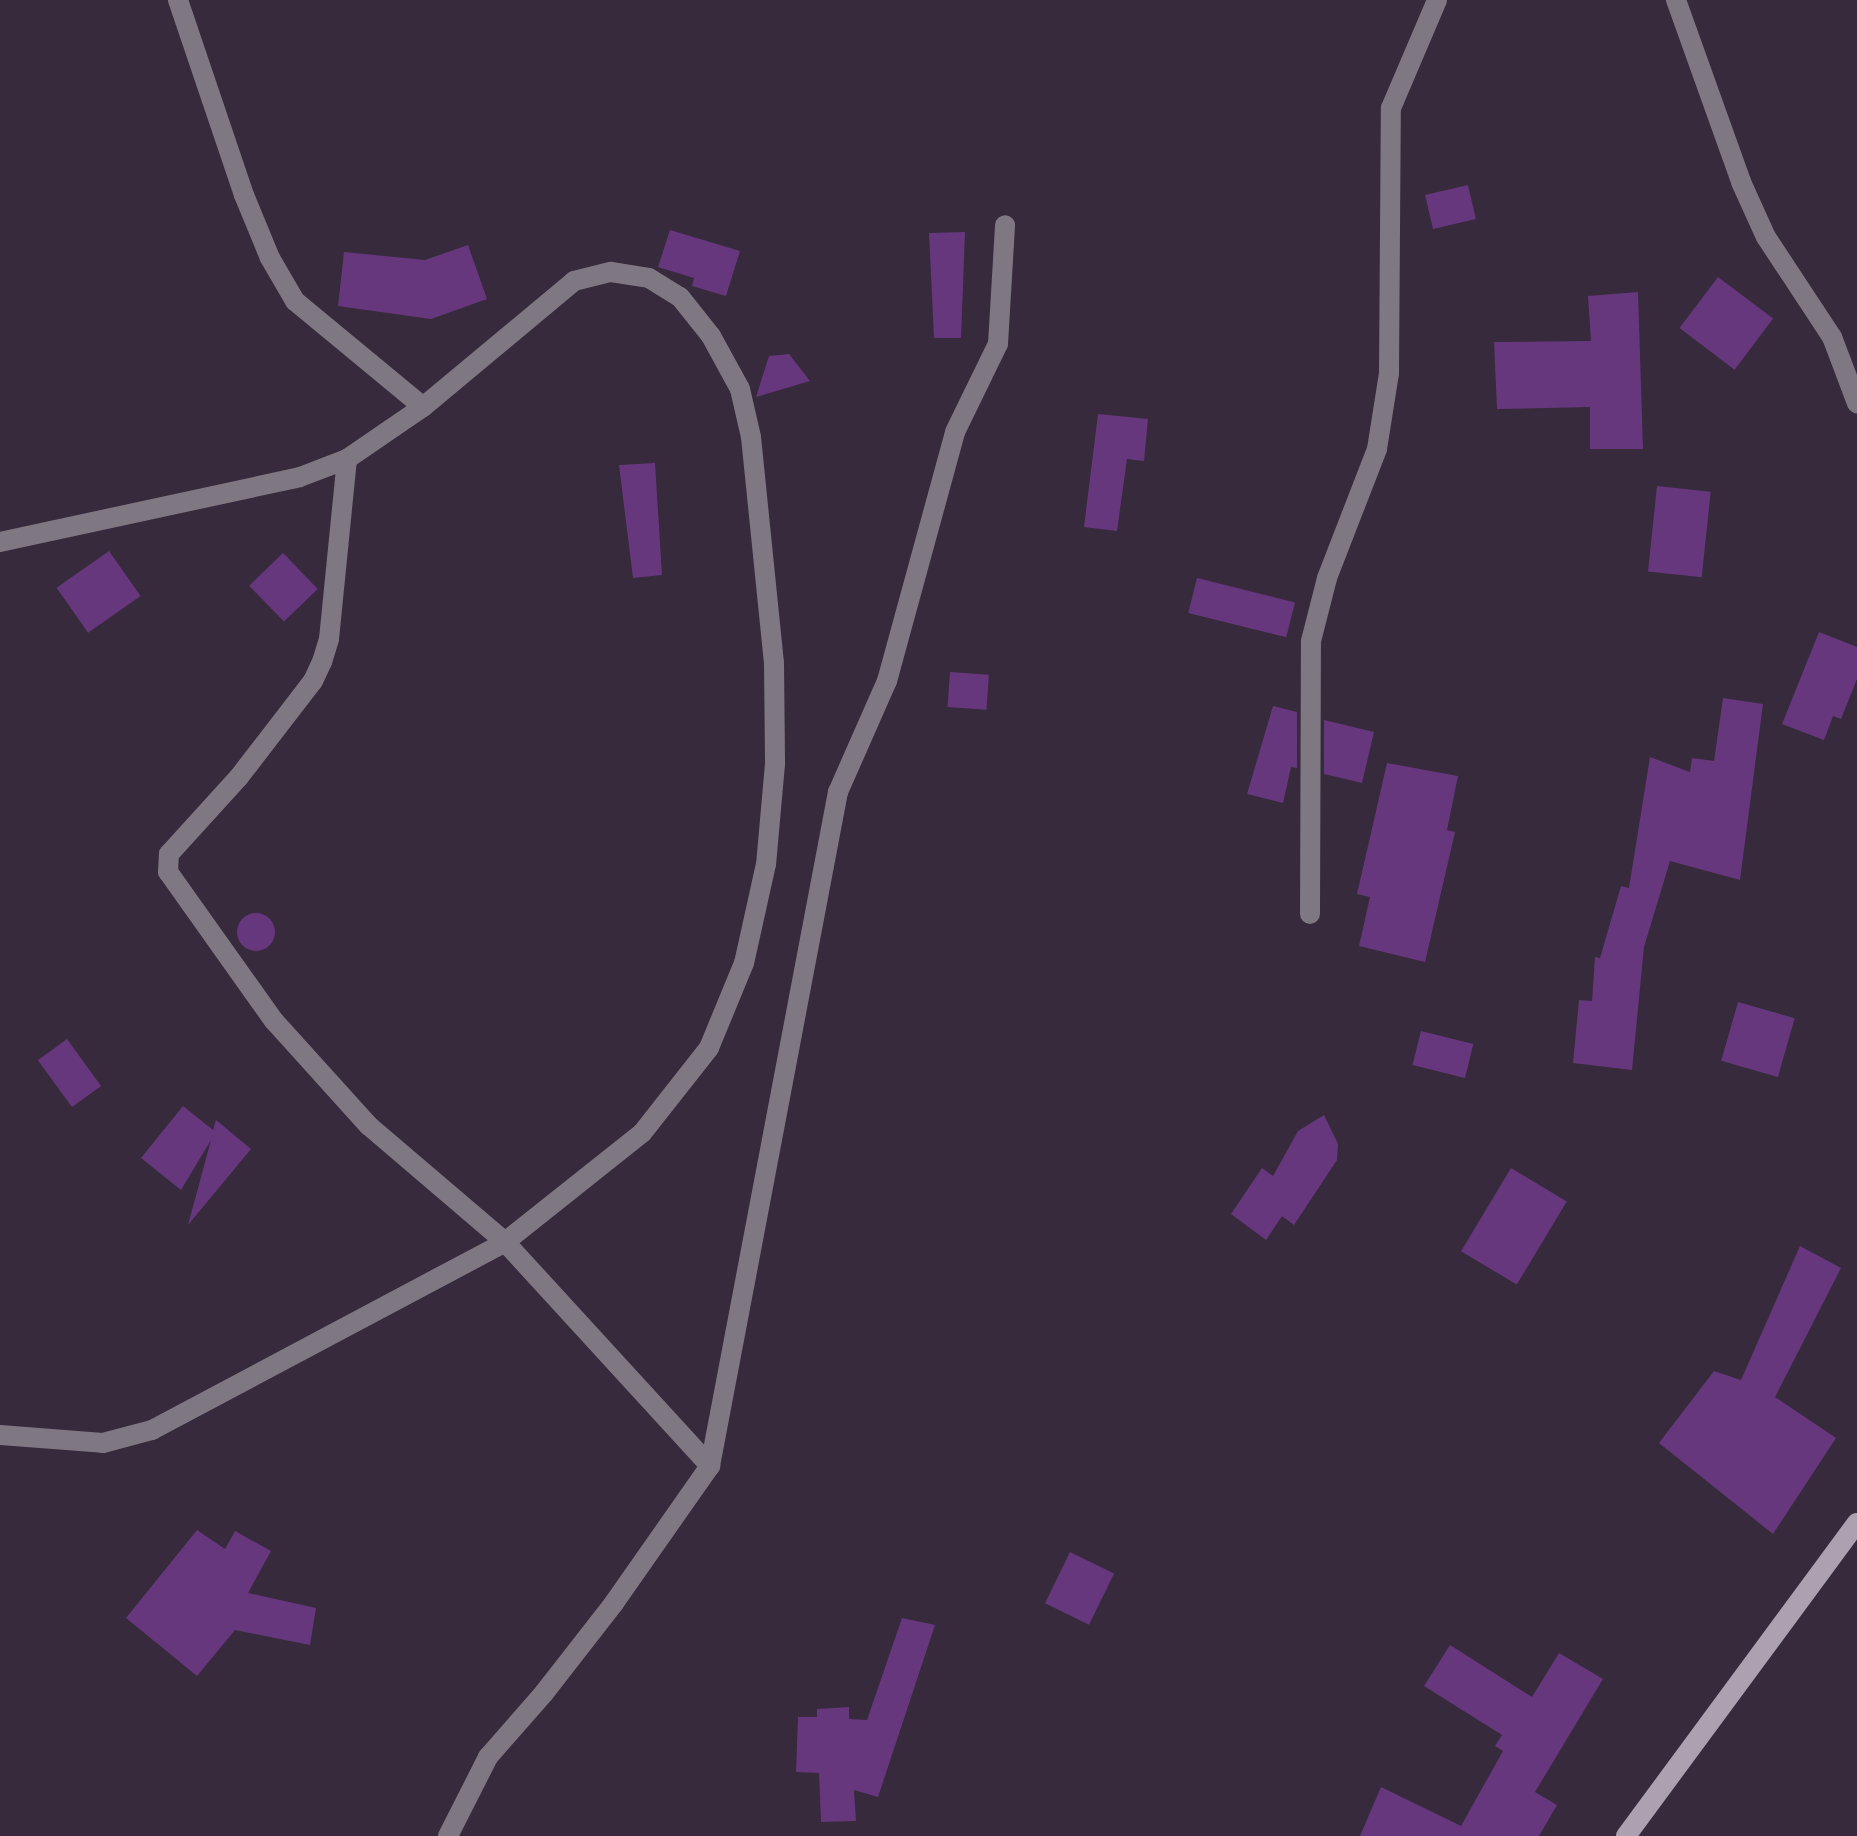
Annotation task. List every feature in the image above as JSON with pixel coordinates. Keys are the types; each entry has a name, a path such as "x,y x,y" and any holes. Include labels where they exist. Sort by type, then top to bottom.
{"street":[{"path":"178,0 244,195 270,258 295,302 423,407"},
{"path":"1310,914 1311,641 1326,578 1376,448 1389,373 1391,108 1436,0"},
{"path":"1676,0 1741,182 1766,238 1832,337 1857,403"},
{"path":"448,1836 488,1757 614,1603 710,1466 838,792 887,681 955,432 998,344 1005,225"},
{"path":"0,542 300,478 347,459 423,407 574,281 611,272 649,278 680,297 710,336 740,389 751,436 774,663 775,764 766,864 744,963 709,1048 642,1133 505,1242 397,1303 152,1430 104,1442 0,1435"},
{"path":"347,459 329,639 322,662 313,681 238,778 169,854 168,872 274,1021 369,1126 505,1242 710,1466"},
{"path":"1626,1836 1857,1523"}],"building":[{"path":"1468,185 1476,219 1433,229 1425,195"},
{"path":"670,230 740,251 726,296 692,286 694,278 658,267"},
{"path":"965,232 961,338 934,338 929,233"},
{"path":"468,245 487,299 431,319 338,306 344,252 425,260"},
{"path":"1718,277 1773,319 1735,370 1679,328"},
{"path":"1638,292 1643,449 1590,449 1590,407 1497,409 1494,342 1591,341 1588,296"},
{"path":"789,354 810,381 756,397 769,356"},
{"path":"1098,414 1148,419 1144,461 1127,459 1117,531 1084,527"},
{"path":"655,463 662,575 633,578 619,465"},
{"path":"1657,486 1711,492 1702,577 1648,572"},
{"path":"109,551 141,596 88,633 57,588"},
{"path":"283,553 318,589 284,622 249,586"},
{"path":"1197,578 1295,602 1286,637 1188,613"},
{"path":"1819,632 1857,647 1857,679 1841,719 1833,716 1824,740 1782,724"},
{"path":"950,672 989,675 986,710 948,707"},
{"path":"1723,698 1763,704 1740,880 1670,861 1644,947 1632,1070 1573,1063 1579,1000 1592,1001 1595,957 1600,958 1621,886 1629,888 1650,757 1690,772 1692,758 1714,761"},
{"path":"1273,706 1297,712 1297,768 1291,767 1283,803 1247,794"},
{"path":"1324,720 1374,732 1362,783 1324,774"},
{"path":"1387,763 1458,776 1447,830 1455,832 1425,962 1359,946 1370,897 1357,894"},
{"path":"256,913 270,918 275,932 270,946 256,951 242,946 237,932 242,918"},
{"path":"1738,1002 1795,1018 1778,1077 1721,1061"},
{"path":"1421,1031 1473,1044 1465,1078 1413,1065"},
{"path":"67,1039 101,1086 72,1107 38,1060"},
{"path":"183,1106 213,1130 216,1120 251,1149 188,1225 211,1140 181,1190 141,1158"},
{"path":"1324,1115 1338,1144 1337,1160 1294,1225 1282,1216 1266,1240 1231,1214 1262,1168 1273,1176 1298,1131"},
{"path":"1511,1168 1567,1201 1517,1285 1461,1251"},
{"path":"1800,1246 1841,1268 1775,1397 1836,1438 1773,1534 1659,1443 1714,1371 1741,1380"},
{"path":"197,1530 225,1549 235,1531 271,1551 248,1593 316,1608 310,1645 235,1630 197,1676 126,1618"},
{"path":"1070,1552 1114,1573 1089,1625 1045,1603"},
{"path":"902,1618 935,1625 878,1797 854,1790 856,1821 821,1822 819,1773 796,1772 798,1717 817,1717 817,1709 849,1707 849,1719 867,1720"},
{"path":"1450,1645 1532,1697 1559,1653 1603,1679 1535,1792 1557,1805 1539,1836 1360,1836 1381,1787 1461,1826 1503,1751 1495,1746 1502,1735 1424,1686"}]}
